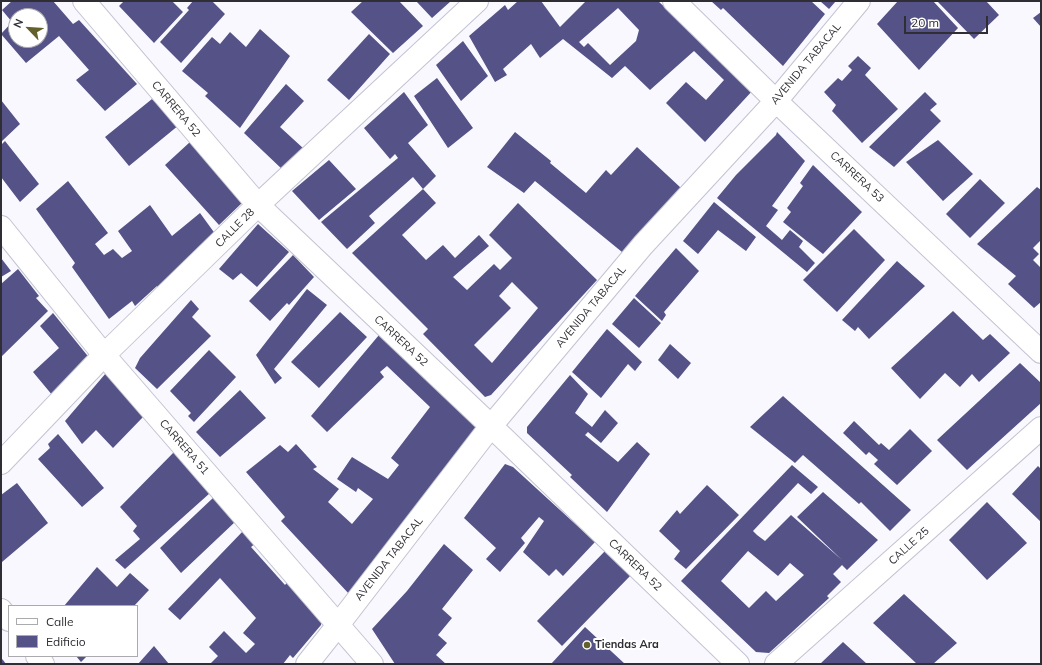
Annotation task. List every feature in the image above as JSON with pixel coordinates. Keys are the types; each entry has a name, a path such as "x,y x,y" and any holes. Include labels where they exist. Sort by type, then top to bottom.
{"street":[{"name":"CARRERA 52","path":"84,1 258,205 491,426 738,664"},
{"name":"CALLE 28","path":"1,463 104,355 258,205 477,1"},
{"name":"CARRERA 53","path":"674,1 776,101 1041,352"},
{"name":"AVENIDA TABACAL","path":"307,664 491,426 643,245 776,101 859,1"},
{"name":"CARRERA 51","path":"1,227 104,355 372,664"},
{"name":"CALLE 25","path":"776,664 1041,428"},
{"path":"1,610 8,619"}],"building":[{"path":"12,1 53,1 73,24 79,20 137,84 105,111 76,80 89,70 59,36 48,45 48,8 8,8 8,17 2,10"},
{"path":"124,1 172,1 183,12 154,43 119,6"},
{"path":"193,1 212,1 225,14 181,63 160,42 189,10 187,8"},
{"path":"363,1 399,1 423,26 393,53 351,12"},
{"path":"416,1 451,1 432,18"},
{"path":"518,1 541,1 560,27 586,1 658,1 754,89 705,142 666,103 686,82 706,100 724,80 694,51 650,90 625,66 612,78 563,39 540,58 531,44 503,69 507,75 495,82 469,36 505,5 508,10","holes":["618,8 639,30 636,41 610,65 588,43 584,47 579,42"]},
{"path":"711,1 811,1 825,14 783,66 723,8 721,10"},
{"path":"820,1 836,1 829,9"},
{"path":"898,1 933,1 958,28 919,70 877,24"},
{"path":"937,1 986,1 999,15 974,39"},
{"path":"1041,12 1041,27 1033,18"},
{"path":"8,26 8,42 1,34"},
{"path":"260,29 290,56 240,128 205,96 208,93 182,71 212,37 220,44 230,32 246,47"},
{"path":"369,34 390,54 349,100 327,80"},
{"path":"463,41 488,76 461,101 436,65"},
{"path":"13,48 44,48 26,63"},
{"path":"858,56 871,68 865,75 898,109 862,143 832,111 836,105 824,92 838,78 842,81 852,70 848,66"},
{"path":"437,78 473,128 448,148 414,96"},
{"path":"286,84 304,101 280,127 304,149 284,171 244,133"},
{"path":"404,92 428,125 408,143 436,176 423,189 413,177 369,216 375,223 347,249 321,222 398,158 395,154 390,159 364,128"},
{"path":"925,92 937,104 930,110 941,121 894,167 869,147"},
{"path":"152,99 179,125 129,166 105,137"},
{"path":"1,100 20,124 1,142"},
{"path":"515,132 551,161 550,163 586,193 606,170 611,175 637,147 681,188 622,252 535,181 524,193 487,167"},
{"path":"777,132 805,161 772,206 778,210 766,226 782,240 790,230 803,241 799,247 815,263 807,272 717,198 736,175 776,135"},
{"path":"938,140 973,174 943,201 906,162"},
{"path":"5,141 39,184 20,202 1,177 1,145"},
{"path":"190,142 244,201 219,225 165,165"},
{"path":"329,160 356,189 319,220 292,191"},
{"path":"813,165 862,212 823,254 783,222 791,212 787,208 803,186 800,183"},
{"path":"980,179 1005,203 970,238 946,214"},
{"path":"68,181 108,233 95,244 104,255 113,249 122,258 132,251 118,231 150,205 172,236 200,213 216,235 158,288 157,286 135,306 132,301 109,319 72,267 75,263 36,209"},
{"path":"1037,187 1041,190 1041,240 1033,248 1039,254 1033,260 1041,268 1041,302 1034,308 1008,284 1016,276 977,244"},
{"path":"423,189 436,203 402,235 426,260 443,245 455,258 479,235 489,246 453,277 467,290 494,264 500,270 512,258 489,235 518,203 597,280 491,395 485,397 423,334 428,329 352,253","holes":["512,282 538,308 492,363 474,345 511,308 499,296"]},
{"path":"714,202 756,237 746,251 718,230 698,254 683,241"},
{"path":"258,224 289,252 257,287 241,273 233,280 219,269"},
{"path":"854,229 885,260 837,312 803,280"},
{"path":"676,248 699,271 664,312 666,315 662,321 635,296"},
{"path":"293,255 314,277 289,305 287,303 270,321 249,301"},
{"path":"1,258 11,271 1,277"},
{"path":"897,261 925,286 869,339 858,327 855,331 842,320"},
{"path":"18,269 39,296 36,298 48,311 1,357 1,284"},
{"path":"307,289 327,305 274,369 282,378 275,384 256,355"},
{"path":"634,298 661,323 639,348 612,324"},
{"path":"191,300 199,309 192,317 211,336 157,389 135,368 140,358"},
{"path":"953,311 983,340 990,334 1010,353 979,382 972,374 960,387 945,373 920,399 891,368"},
{"path":"340,312 367,337 319,388 291,362"},
{"path":"53,313 91,360 53,396 33,372 59,348 40,326"},
{"path":"607,329 642,362 635,371 628,364 601,398 572,372"},
{"path":"379,335 479,428 350,595 281,521 285,517 246,472 280,445 288,452 296,444 317,467 313,469 339,489 328,502 352,524 373,499 358,488 356,492 337,479 352,457 388,479 399,465 391,458 430,407 387,366 380,372 384,377 327,432 311,416"},
{"path":"670,344 691,363 678,379 658,360"},
{"path":"209,350 236,377 194,422 188,416 191,413 170,391"},
{"path":"1020,363 1041,383 1041,403 967,470 937,440"},
{"path":"106,373 144,416 113,448 96,430 82,444 65,421"},
{"path":"570,375 588,394 575,413 592,427 605,410 618,423 601,443 588,432 585,435 618,462 637,442 650,454 607,512 570,477 572,475 527,433 527,427"},
{"path":"240,390 266,418 220,457 196,432"},
{"path":"783,396 911,510 890,531 861,502 859,504 803,455 795,463 750,427"},
{"path":"854,421 879,445 881,443 889,450 910,429 932,451 897,485 874,464 878,460 869,452 866,455 843,433"},
{"path":"58,434 104,488 82,507 38,459 50,448 48,444"},
{"path":"175,451 210,493 125,569 115,560 140,539 133,531 137,526 120,507"},
{"path":"505,464 513,467 595,542 563,576 556,569 549,576 523,552 544,521 539,517 521,538 525,543 500,572 486,559 496,548 464,518"},
{"path":"792,465 818,487 811,494 798,483 753,531 757,535 765,541 791,515 842,560 797,517 823,492 878,540 847,570 842,565 833,574 841,582 827,596 829,598 769,653 756,652 681,581","holes":["748,551 778,576 790,563 804,575 776,601 766,591 749,608 721,581"]},
{"path":"1038,466 1041,469 1041,522 1012,494"},
{"path":"17,483 48,523 2,562 1,495"},
{"path":"707,485 739,515 686,569 674,559 680,551 659,531 677,510 680,514"},
{"path":"214,497 236,521 181,573 160,548"},
{"path":"987,502 1027,543 987,580 949,540"},
{"path":"244,530 256,543 251,547 285,585 289,580 322,617 321,625 293,658 290,655 283,664 210,664 218,656 209,647 224,631 246,653 255,644 243,633 256,618 220,578 180,620 168,609"},
{"path":"444,544 473,570 442,609 452,618 438,635 447,643 436,655 446,664 395,664 372,629 407,591"},
{"path":"605,551 631,575 562,646 537,621"},
{"path":"97,567 117,587 130,573 149,590 135,605 65,605"},
{"path":"904,594 957,643 933,664 917,664 873,623"},
{"name":"Tiendas Ara","path":"585,627 625,664 551,664"},
{"path":"843,642 867,664 820,664"},
{"path":"154,646 169,664 138,664"},
{"path":"77,657 86,657 81,662"},
{"path":"1,658 3,660 6,664 1,664"}],"place":[{"name":"Tiendas Ara","path":"587,645"}]}
